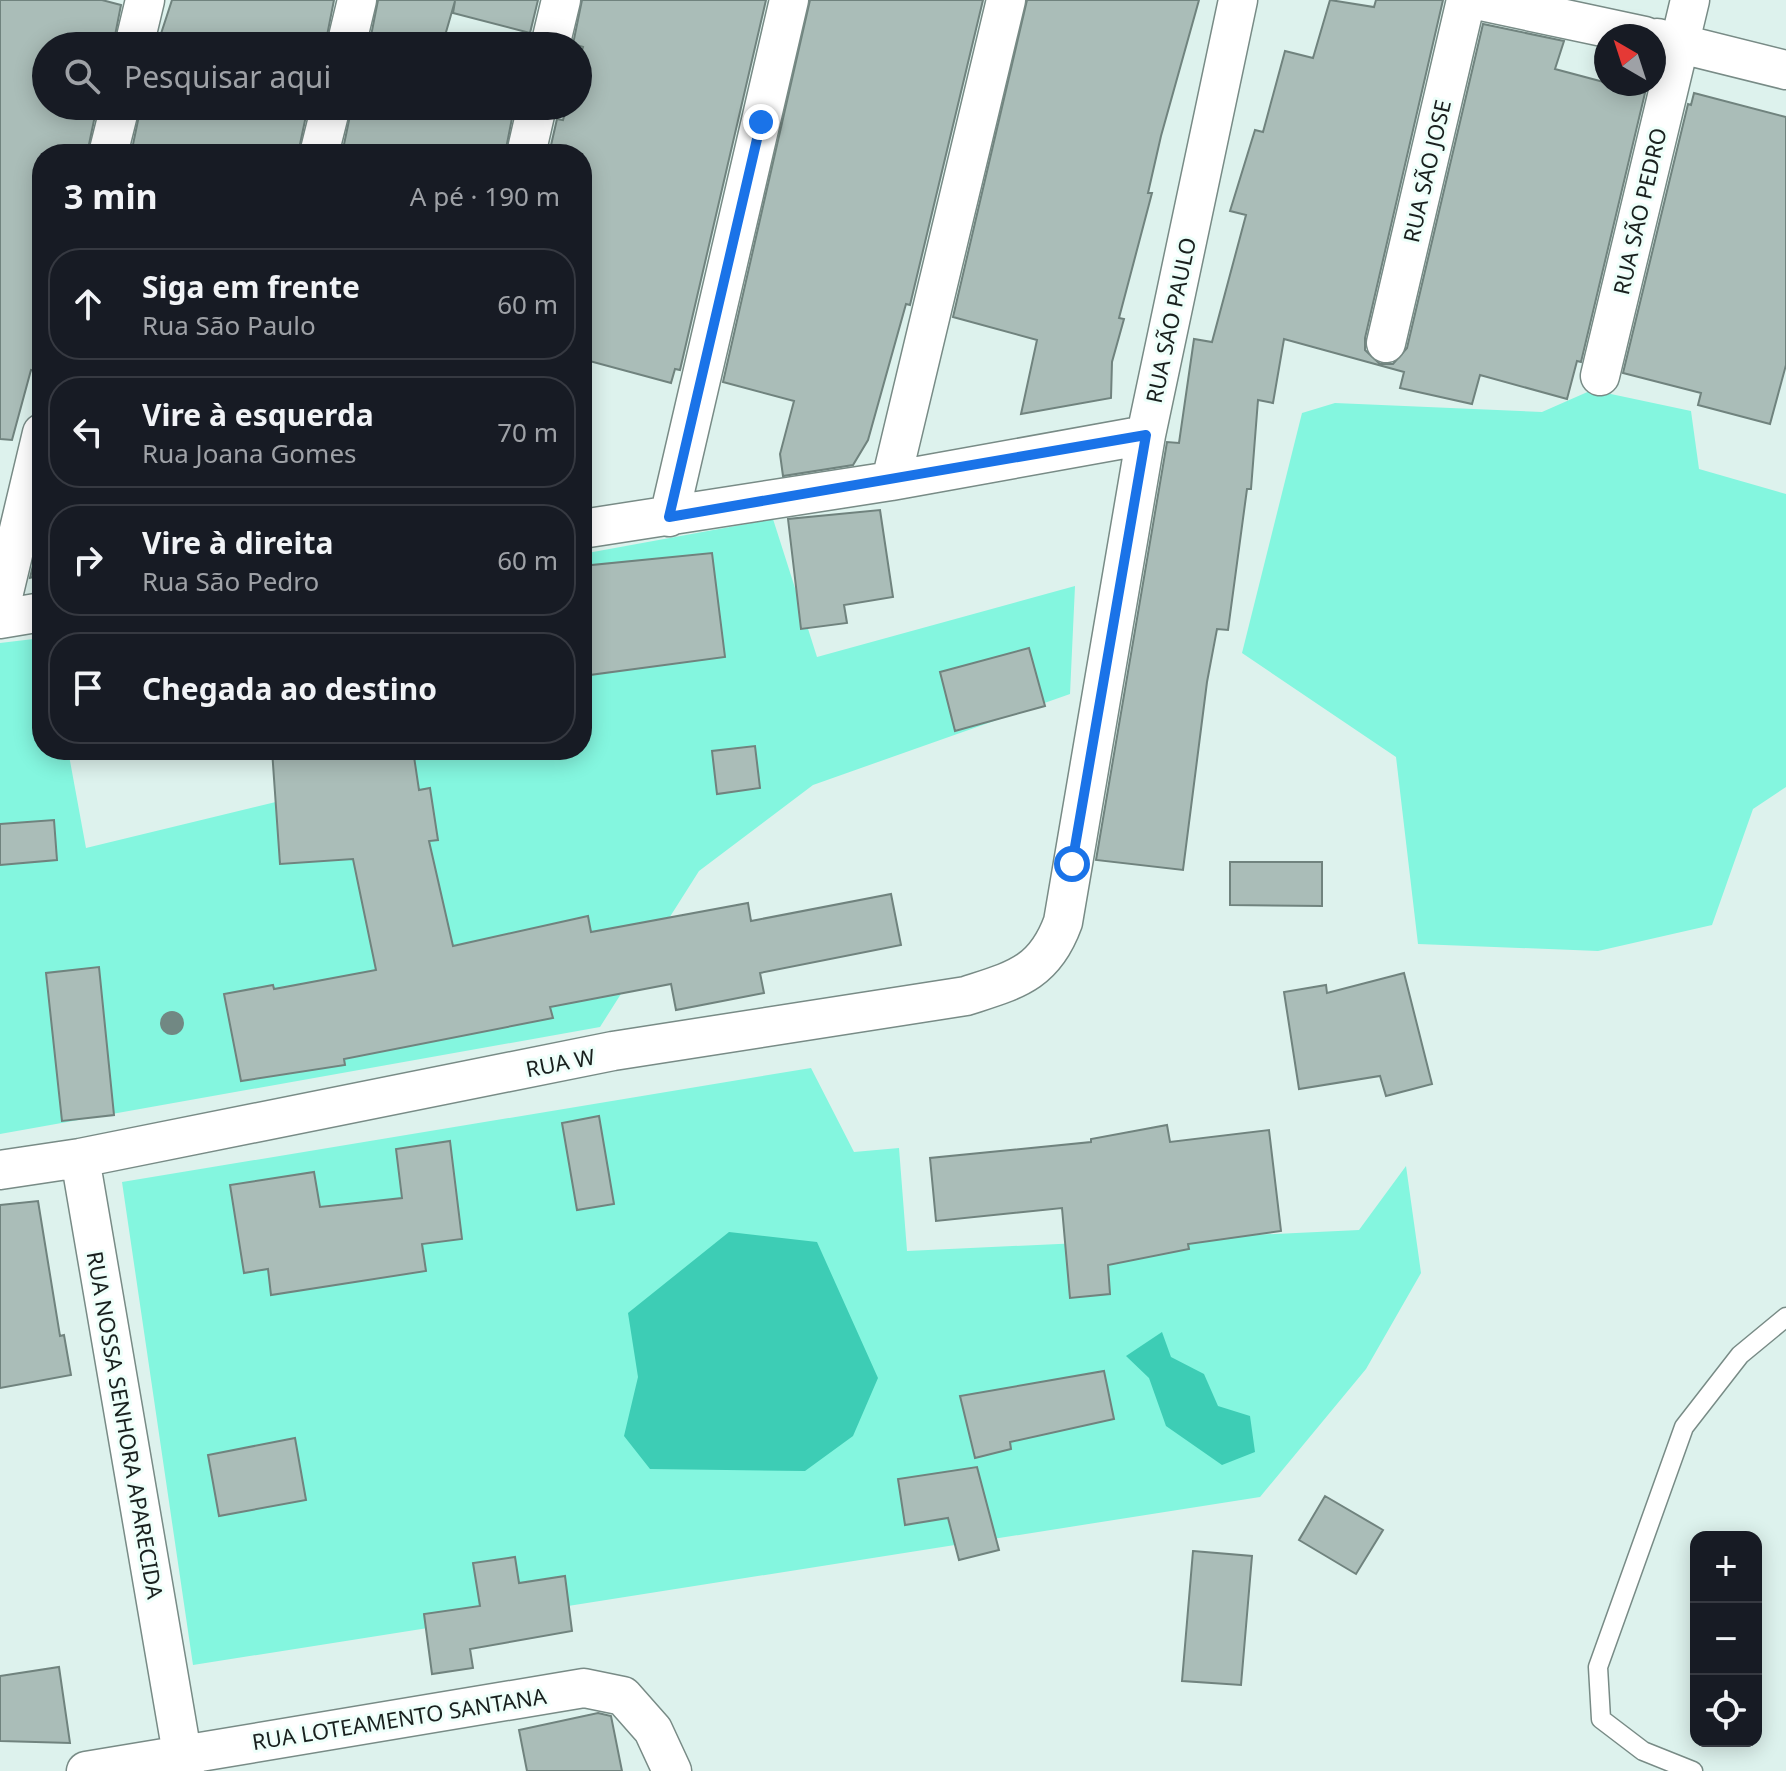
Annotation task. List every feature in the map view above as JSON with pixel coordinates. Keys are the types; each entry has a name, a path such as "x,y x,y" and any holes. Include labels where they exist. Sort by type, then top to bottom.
{"street":[{"path":"137,32 145,0"},
{"path":"349,32 357,0"},
{"path":"553,32 561,0"},
{"path":"669,517 789,0"},
{"path":"891,481 1006,0"},
{"name":"RUA SÃO PAULO","path":"1039,966 1053,948 1063,922 1146,435 1238,0"},
{"name":"RUA SÃO JOSE","path":"1386,343 1466,0"},
{"path":"1476,0 1594,25"},
{"name":"RUA SÃO PEDRO","path":"1666,31 1690,0"},
{"path":"1666,40 1786,70"},
{"name":"RUA SÃO PEDRO","path":"1600,376 1650,96"},
{"path":"110,144 116,120"},
{"path":"322,144 328,120"},
{"path":"528,144 534,120"},
{"path":"592,528 891,481 1146,435"},
{"path":"0,609 32,475"},
{"path":"0,619 32,614"},
{"name":"RUA W","path":"80,1158 613,1051 966,996 1004,984 1039,966"},
{"path":"0,1170 80,1158"},
{"name":"RUA NOSSA SENHORA APARECIDA","path":"80,1158 184,1762"},
{"name":"RUA LOTEAMENTO SANTANA","path":"86,1771 184,1762 584,1688 623,1696 653,1730 672,1771"}],"lane":[{"path":"1693,1771 1643,1751 1601,1719 1598,1667 1684,1427 1740,1355 1786,1317"}],"shaded area":[{"path":"1592,390 1691,411 1699,469 1786,494 1786,787 1753,809 1712,925 1598,951 1418,944 1396,757 1242,653 1302,413 1335,403 1542,412"},
{"path":"773,519 817,657 1075,586 1070,694 813,785 699,871 600,1027 0,1134 0,643 32,639 32,760 70,760 86,848 346,785 370,760 592,760 592,552"},
{"path":"811,1068 854,1152 899,1148 907,1251 1359,1230 1406,1166 1421,1273 1366,1369 1260,1497 193,1665 122,1182"},
{"path":"729,1232 817,1242 878,1378 853,1436 805,1471 650,1469 624,1436 638,1377 628,1313"},
{"path":"1162,1332 1171,1357 1204,1374 1218,1406 1250,1416 1255,1452 1222,1465 1166,1426 1149,1378 1126,1356"}],"building":[{"path":"0,0 102,0 121,5 116,32 32,32 32,120 94,120 89,144 32,144 32,370 12,440 0,439"},
{"path":"172,0 334,0 328,32 162,32"},
{"path":"378,0 538,0 530,32 453,13 455,1 446,32 372,32"},
{"path":"582,0 766,0 680,370 675,369 671,383 592,362 592,144 551,144 557,120 592,120 592,32 575,32"},
{"path":"810,0 983,0 910,305 906,304 868,440 853,465 783,476 780,454 794,401 723,382"},
{"path":"1027,0 1199,0 1161,136 1148,193 1152,193 1119,318 1124,319 1112,362 1111,398 1021,414 1037,340 953,317"},
{"path":"1330,0 1374,7 1376,0 1443,0 1365,338 1365,350 1380,364 1393,364 1407,348 1483,24 1564,41 1555,69 1594,79 1594,96 1644,96 1581,362 1577,361 1567,399 1480,375 1472,404 1400,388 1404,372 1284,339 1273,403 1258,400 1251,489 1247,489 1228,630 1217,629 1207,682 1183,870 1096,860 1167,442 1179,443 1194,339 1212,342 1246,215 1230,211 1255,130 1263,132 1285,51 1313,58"},
{"path":"1694,93 1786,117 1786,365 1770,424 1698,405 1701,393 1623,373 1688,104 1691,105"},
{"path":"138,120 305,120 300,144 133,144"},
{"path":"349,120 512,120 507,144 344,144"},
{"path":"880,510 893,597 844,605 847,623 801,629 788,519"},
{"path":"712,553 725,657 592,675 592,565"},
{"path":"1029,648 1045,706 955,731 940,672"},
{"path":"755,746 760,788 717,794 712,751"},
{"path":"273,760 414,760 419,790 430,788 438,840 429,841 453,946 588,916 591,932 748,903 751,921 891,894 901,945 760,973 764,993 676,1010 671,984 550,1007 553,1018 344,1059 345,1065 241,1081 224,994 273,985 274,989 376,970 353,859 280,864"},
{"path":"54,820 57,860 0,865 0,824"},
{"path":"1230,862 1322,862 1322,906 1230,905"},
{"path":"99,967 114,1115 62,1121 46,973"},
{"path":"1404,973 1432,1084 1386,1096 1380,1076 1299,1089 1284,992 1326,985 1327,993"},
{"path":"599,1116 614,1204 577,1210 562,1123"},
{"path":"1167,1125 1170,1142 1269,1130 1281,1231 1188,1244 1189,1249 1108,1265 1110,1294 1070,1298 1062,1208 936,1221 930,1158 1091,1142 1091,1139"},
{"path":"450,1141 462,1239 422,1244 426,1271 271,1295 268,1269 244,1273 230,1185 314,1172 320,1207 402,1198 396,1149"},
{"path":"38,1201 60,1336 64,1335 71,1375 0,1388 0,1205"},
{"path":"1104,1371 1114,1419 1010,1442 1011,1449 975,1458 960,1396"},
{"path":"295,1438 306,1500 219,1516 208,1455"},
{"path":"977,1467 999,1550 959,1560 948,1518 905,1525 898,1479"},
{"path":"1325,1496 1383,1530 1356,1574 1299,1540"},
{"path":"1193,1551 1252,1556 1241,1685 1182,1681"},
{"path":"515,1557 519,1583 565,1576 572,1631 470,1649 473,1668 432,1674 424,1614 480,1606 473,1563"},
{"path":"59,1667 70,1743 0,1741 0,1676"},
{"path":"598,1713 611,1716 622,1771 527,1771 519,1730"}],"route":[{"path":"761,122 669,517 1146,435 1072,864"}]}
